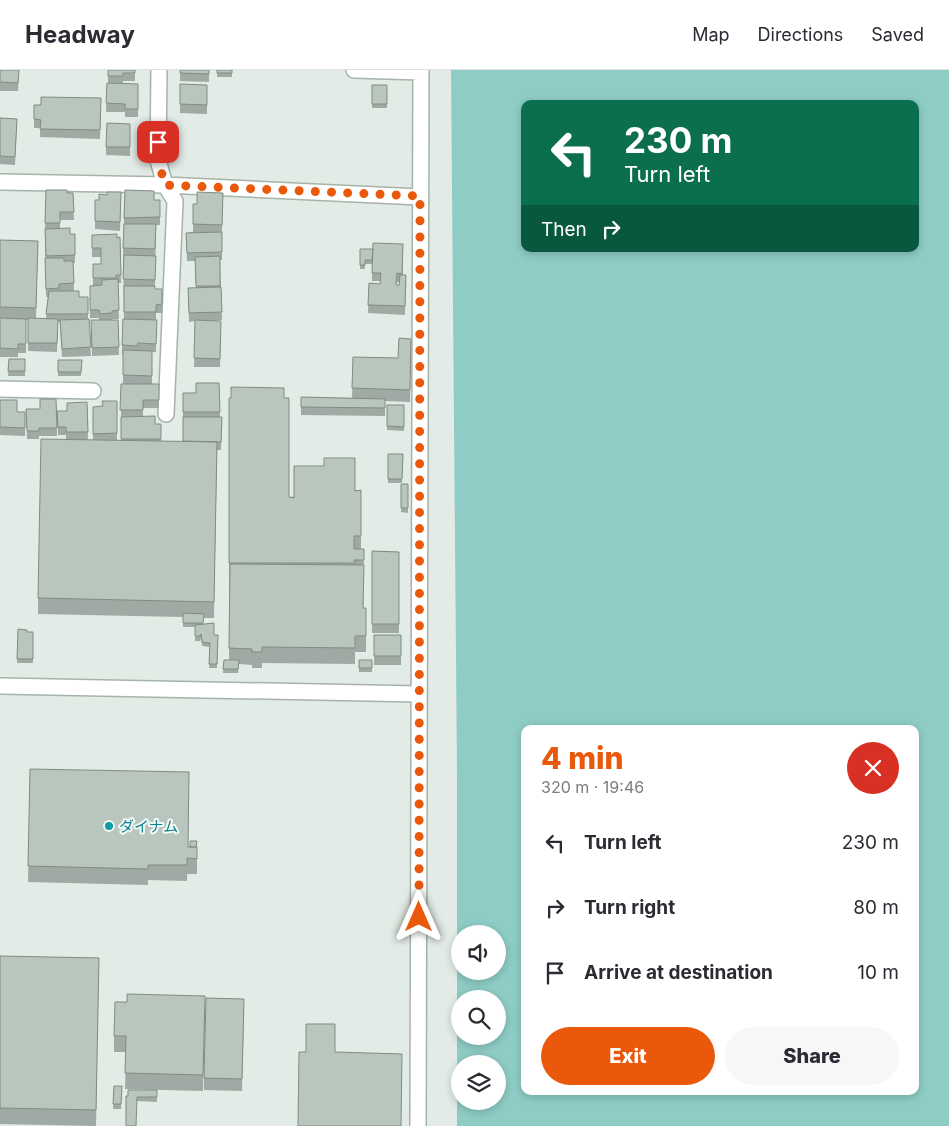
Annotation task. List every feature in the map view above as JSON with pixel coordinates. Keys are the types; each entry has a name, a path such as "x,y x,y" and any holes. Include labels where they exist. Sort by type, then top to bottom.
{"street":[{"path":"159,70 158,160 165,185 175,202 166,414"},
{"path":"354,70 420,71 418,1126"},
{"path":"0,182 165,185 420,196"},
{"path":"0,389 93,391"},
{"path":"0,686 419,694"}],"water":[{"path":"451,70 949,70 949,1126 457,1126 457,1110 506,1110 506,1055 457,1055 457,1045 506,1045 506,990 457,990 457,980 506,980 506,925 457,925"}],"building":[{"path":"0,70 19,70 18,83 0,82"},
{"path":"108,70 135,70 135,73 123,73 123,76 108,76"},
{"path":"180,70 209,70 209,74 180,73"},
{"path":"217,70 232,70 232,73 217,73"},
{"path":"107,83 138,84 138,109 125,109 125,104 106,103"},
{"path":"180,84 207,85 207,105 180,104"},
{"path":"372,85 387,85 387,104 372,104"},
{"path":"41,97 101,98 100,130 40,129 41,120 34,119 34,105 41,105"},
{"path":"0,118 17,119 15,157 0,156"},
{"path":"107,123 130,124 130,147 106,147"},
{"path":"46,190 67,190 67,193 73,193 74,212 60,212 60,223 45,223"},
{"path":"125,190 154,191 154,200 160,200 160,217 124,218"},
{"path":"107,192 121,192 120,222 95,221 95,200 99,200 99,194 107,195"},
{"path":"197,192 223,193 222,225 193,224 193,204 197,204"},
{"path":"124,224 156,224 155,249 123,248"},
{"path":"70,228 70,234 75,234 75,255 46,256 45,229"},
{"path":"222,232 222,252 187,253 186,233"},
{"path":"117,234 117,238 120,237 121,275 116,275 116,278 93,278 93,264 101,264 101,248 92,248 92,235"},
{"path":"0,240 38,241 36,308 0,307"},
{"path":"373,243 403,244 402,274 397,273 396,285 399,285 400,275 406,275 405,306 368,305 369,283 380,284 381,273 372,273"},
{"path":"360,249 373,249 372,260 365,260 365,265 360,265"},
{"path":"124,255 156,256 155,280 123,279"},
{"path":"220,256 220,286 196,286 195,257"},
{"path":"45,258 64,258 64,261 73,261 74,283 59,284 59,288 46,289"},
{"path":"118,279 119,310 100,314 99,310 90,310 90,286 102,285 102,280"},
{"path":"124,286 155,286 155,289 162,289 162,304 156,305 156,312 124,312"},
{"path":"221,287 222,312 189,313 188,288"},
{"path":"49,291 79,291 79,297 88,297 88,314 46,314"},
{"path":"0,318 26,319 26,344 18,344 18,349 0,348"},
{"path":"28,318 58,319 57,343 28,343"},
{"path":"89,319 91,347 62,349 60,320"},
{"path":"123,319 157,320 156,344 138,343 137,346 122,345"},
{"path":"91,320 118,320 119,347 92,348"},
{"path":"195,320 221,321 220,359 194,358"},
{"path":"399,338 411,339 410,390 352,388 353,357 398,358"},
{"path":"123,350 152,351 152,376 123,375"},
{"path":"9,359 25,359 25,371 8,371"},
{"path":"58,360 82,360 81,372 58,372"},
{"path":"196,383 219,383 220,412 183,412 183,393 196,393"},
{"path":"121,384 159,384 159,400 143,400 143,410 120,410"},
{"path":"231,387 284,388 284,398 289,398 289,497 294,498 294,466 324,466 324,458 355,458 355,491 361,490 361,536 354,536 354,549 364,549 364,560 354,560 355,563 229,563 229,398 231,398"},
{"path":"301,397 385,399 385,408 301,407"},
{"path":"40,399 56,399 57,428 39,428 39,431 27,431 26,409 40,409"},
{"path":"0,400 17,400 17,412 25,412 25,428 0,427"},
{"path":"102,401 117,401 117,433 93,434 93,407 103,406"},
{"path":"87,402 88,432 66,432 66,427 58,427 57,411 67,411 67,403"},
{"path":"387,405 404,405 404,427 387,426"},
{"path":"155,416 155,424 161,424 161,439 121,439 121,417"},
{"path":"183,417 222,417 221,442 183,441"},
{"path":"41,439 217,442 214,602 38,598"},
{"path":"388,454 403,454 402,479 388,479"},
{"path":"401,484 408,484 408,508 401,508"},
{"path":"372,551 399,552 399,624 372,624"},
{"path":"230,564 364,565 363,608 366,608 366,636 355,636 355,648 262,647 262,652 252,652 252,649 229,648"},
{"path":"183,613 204,614 203,623 183,623"},
{"path":"214,623 214,635 218,635 217,664 209,664 210,643 202,642 201,634 200,636 195,636 195,625"},
{"path":"18,629 33,632 33,659 17,659"},
{"path":"374,635 401,635 401,656 374,656"},
{"path":"224,660 239,660 238,669 223,669"},
{"path":"359,660 372,660 372,668 359,668"},
{"name":"ダイナム","path":"30,769 189,772 188,847 197,847 197,859 187,858 187,865 148,865 148,869 28,866"},
{"path":"190,841 197,841 196,847 190,847"},
{"path":"0,956 99,958 96,1110 0,1108"},
{"path":"127,994 205,996 203,1075 125,1073 126,1036 114,1036 115,1002 127,1002"},
{"path":"206,998 244,999 242,1079 204,1078"},
{"path":"306,1024 335,1024 335,1052 402,1054 401,1126 298,1126 299,1052 306,1052"},
{"path":"114,1086 122,1086 121,1104 113,1104"},
{"path":"128,1090 157,1090 157,1097 137,1097 136,1126 126,1126 126,1096 128,1096"}],"place":[{"name":"ダイナム","path":"109,826"}],"route":[{"path":"158,142 158,160 165,185 420,196 419,917"}]}
